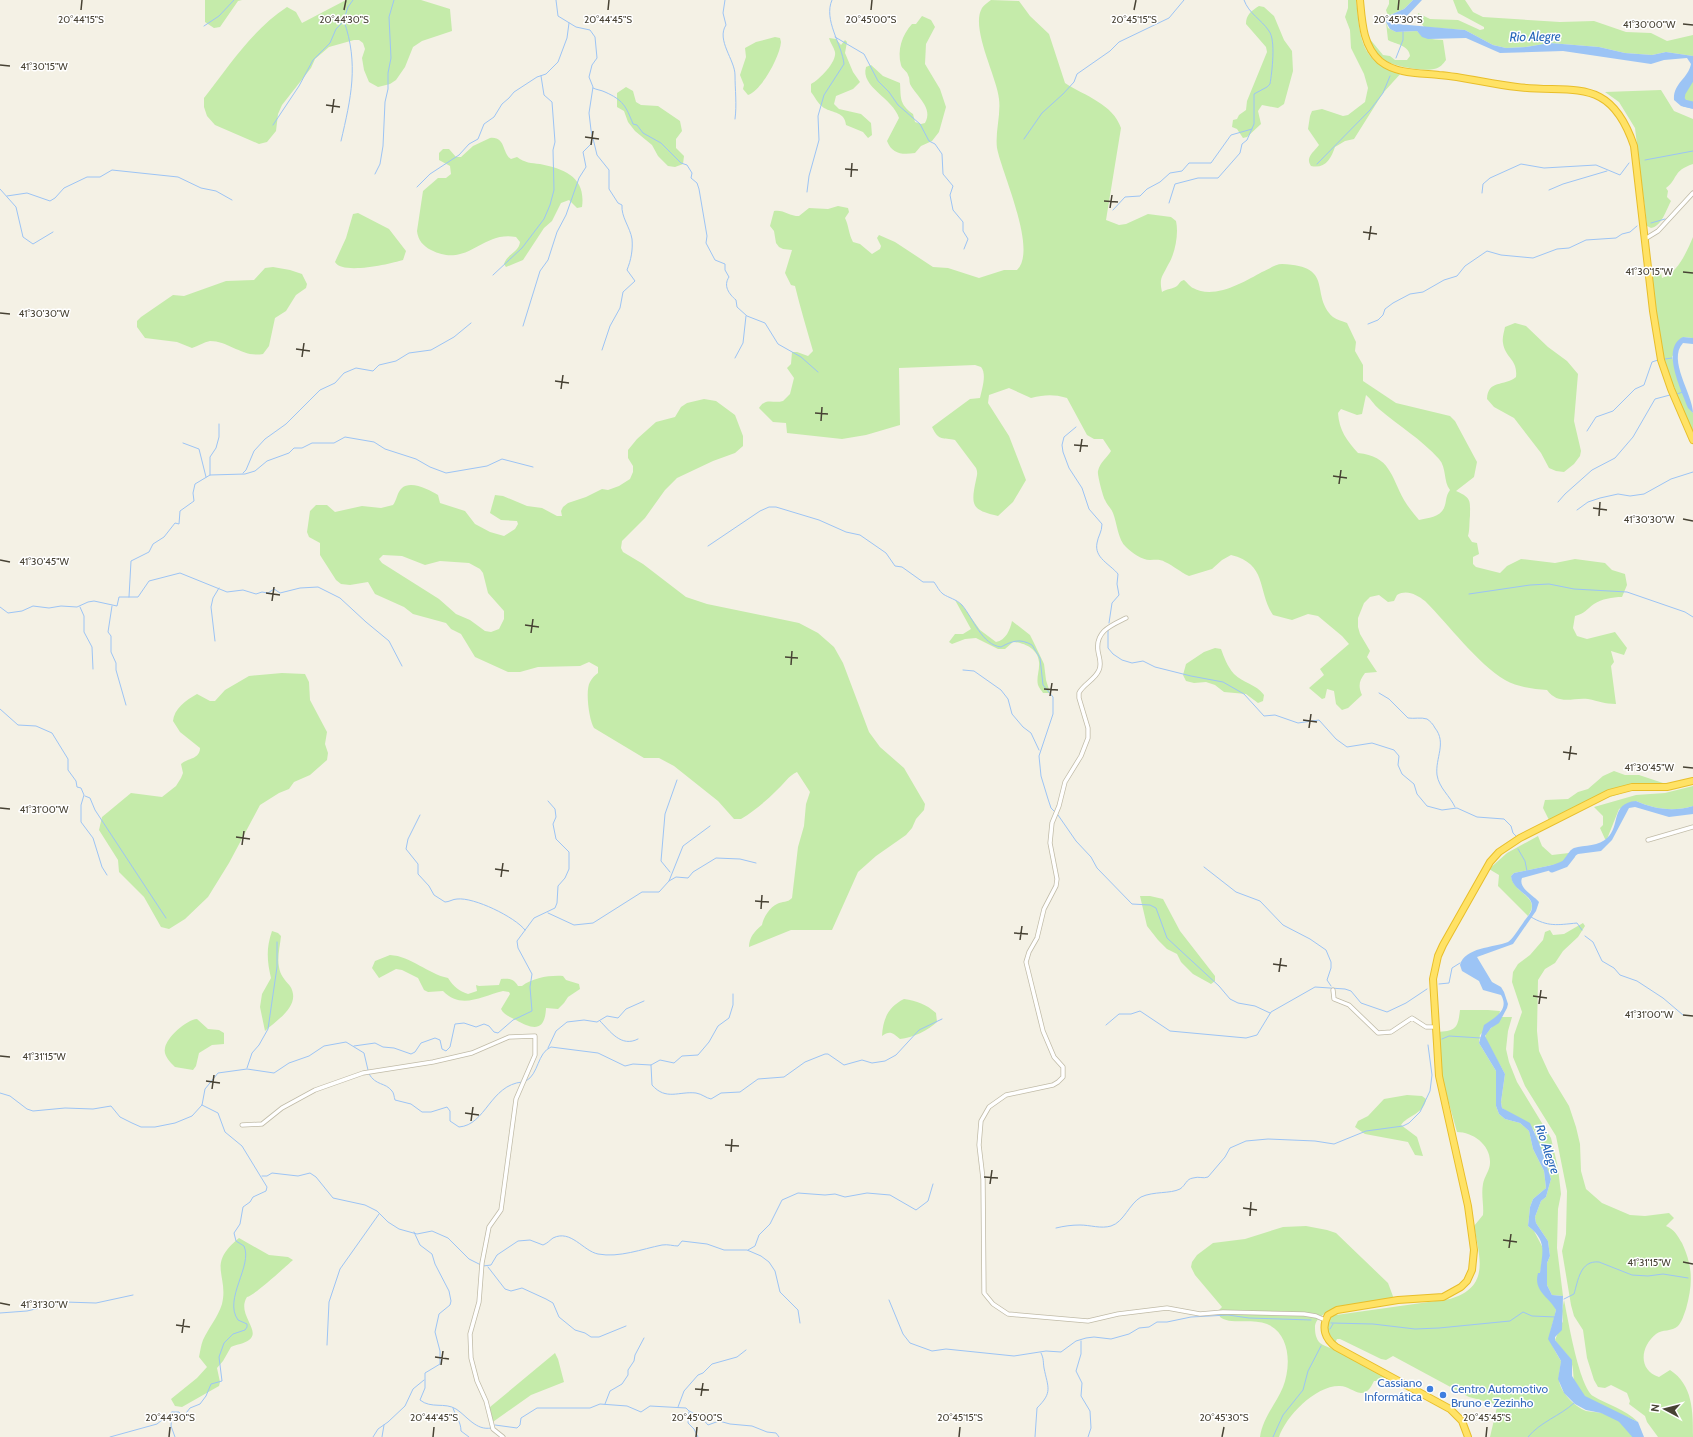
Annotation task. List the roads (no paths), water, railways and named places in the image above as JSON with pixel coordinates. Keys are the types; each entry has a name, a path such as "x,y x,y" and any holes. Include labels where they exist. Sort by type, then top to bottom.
{"highway":[{"path":"1360,0 1362,23 1370,48 1380,61 1388,67 1404,71 1472,78 1517,87 1578,90 1588,92 1603,99 1624,120 1634,146 1646,239 1653,310 1661,360 1693,440"},
{"path":"1468,1437 1462,1421 1445,1405 1330,1342 1325,1334 1325,1320 1328,1315 1337,1310 1398,1300 1435,1298 1450,1295 1465,1284 1472,1270 1474,1250 1468,1206 1440,1082 1435,1027 1433,979 1438,956 1481,876 1499,852 1520,838 1609,793 1632,787 1667,787 1693,781"}],"street":[{"path":"1646,239 1658,231 1693,193"},
{"path":"1126,618 1108,626 1104,630 1098,648 1100,664 1099,670 1093,680 1079,693 1089,734 1081,756 1064,782 1059,806 1052,823 1050,843 1057,879 1056,886 1044,909 1037,938 1027,958 1027,965 1032,980 1040,1022 1052,1054 1063,1067 1063,1077 1053,1085 1006,1095 989,1108 981,1121 979,1145 983,1178 984,1293 993,1304 1008,1314 1088,1321 1118,1314 1167,1308 1200,1314 1223,1312 1304,1314 1316,1316 1325,1320"},
{"path":"1648,840 1693,827"},
{"path":"1333,990 1334,999 1349,1005 1378,1032 1391,1032 1412,1018 1426,1027 1435,1027"},
{"path":"242,1125 262,1124 282,1108 315,1090 363,1073 432,1062 472,1053 509,1037 535,1036 536,1055 516,1099 500,1210 489,1226 482,1263 479,1302 470,1334 471,1358 477,1381 486,1401 494,1429 503,1437"}],"water":[{"path":"1413,0 1422,0 1405,18 1398,20 1397,24 1465,30 1493,45 1506,48 1526,47 1550,43 1599,47 1625,53 1652,55 1666,52 1693,56 1693,76 1684,90 1684,97 1685,100 1693,103 1693,109 1681,106 1674,100 1676,89 1687,74 1691,64 1687,58 1664,60 1651,64 1563,51 1500,53 1466,38 1428,39 1422,37 1417,31 1396,32 1390,29 1386,22 1388,16 1404,9"},
{"path":"1683,337 1693,338 1693,344 1683,343 1679,350 1678,358 1679,368 1692,405 1693,413 1688,408 1681,391 1673,360 1673,350 1676,343"},
{"path":"1636,801 1664,809 1678,809 1693,806 1693,814 1669,817 1635,807 1629,808 1612,840 1601,851 1578,854 1555,869 1522,878 1521,882 1524,888 1539,902 1536,911 1513,944 1477,957 1492,982 1501,987 1508,1004 1499,1023 1491,1028 1485,1036 1505,1074 1501,1102 1502,1108 1530,1123 1540,1145 1551,1179 1546,1197 1541,1201 1535,1217 1536,1223 1548,1241 1550,1256 1547,1263 1547,1285 1552,1295 1563,1296 1562,1330 1555,1337 1555,1340 1572,1360 1572,1376 1585,1396 1638,1422 1644,1437 1636,1437 1630,1427 1601,1413 1586,1410 1575,1404 1564,1393 1558,1379 1561,1361 1548,1339 1556,1310 1542,1293 1538,1285 1537,1279 1538,1273 1540,1273 1542,1253 1541,1242 1539,1237 1528,1226 1530,1207 1533,1199 1546,1188 1544,1171 1533,1149 1529,1131 1520,1123 1505,1119 1499,1114 1496,1106 1496,1071 1479,1043 1484,1025 1500,1013 1504,1005 1501,995 1483,990 1479,981 1462,971 1460,965 1463,959 1473,951 1510,941 1530,913 1532,907 1529,899 1512,881 1511,876 1514,873 1557,864 1561,862 1574,848 1604,841 1611,833 1619,810 1622,806"}],"waterway":[{"path":"204,26 219,16 234,0"},
{"path":"273,125 299,86 313,60 330,43 336,29 343,22 348,7 353,0"},
{"path":"375,174 380,164 383,146 385,102 388,89 388,73 391,58 389,17 394,0"},
{"path":"556,0 558,16 576,27 590,30 595,37 597,58 592,65 589,77 593,87 589,113 591,130 597,155 609,170 609,189 618,203 622,205 623,214 632,239 630,262 627,270 635,281 623,292 620,308 610,326 602,350"},
{"path":"725,0 723,13 726,25 723,37 735,75 735,119"},
{"path":"807,192 809,176 819,140 818,116 824,95 844,64 843,56 831,24 830,8 832,0"},
{"path":"1024,139 1042,113 1074,82 1077,74 1110,51 1119,42 1169,18 1184,0"},
{"path":"1169,203 1175,184 1198,178 1218,178 1240,153 1242,144 1247,140 1254,124 1254,94 1270,84 1273,56 1271,35 1266,27 1252,13 1244,0"},
{"path":"341,141 348,110 352,81 351,52 349,37 344,21"},
{"path":"417,187 430,174 459,155 469,144 478,139 484,124 494,117 502,104 514,92 537,77 546,74 558,62 567,38 569,23"},
{"path":"1396,58 1403,40 1403,32"},
{"path":"835,37 864,54 878,81 889,92 898,105 920,124 929,141 935,144 942,154 943,174 953,186 950,195 953,210 963,222 963,231 968,239 964,249"},
{"name":"Rio Alegre","path":"1693,75 1682,93 1681,99 1684,103 1693,105"},
{"path":"493,275 522,248 544,219 554,190 553,150 555,142 552,102 544,95 541,76"},
{"path":"1317,164 1370,110 1383,93 1390,76"},
{"path":"593,88 605,92 620,101 626,108 633,124 637,125 643,133 661,143 681,163 687,165 692,173 691,178 697,183 699,189 707,236 706,243 715,260 725,264 725,270 729,277 727,280 727,287 731,295 736,300 737,307 747,316 765,323 778,344 801,357 818,372"},
{"path":"1113,210 1125,197 1140,196 1147,189 1160,182 1170,173 1182,171 1189,163 1211,163 1231,135 1252,129"},
{"path":"523,326 540,271 548,260 557,232 566,215 579,178 586,167 583,152 592,143"},
{"path":"1645,160 1693,151"},
{"path":"1482,193 1483,184 1490,178 1521,164 1544,168 1596,165 1620,175 1629,163"},
{"path":"7,196 27,193 50,201 55,198 64,188 87,177 100,177 112,170 178,177 201,188 216,191 232,200"},
{"path":"1549,190 1563,184 1607,171"},
{"path":"0,189 16,207 23,237 33,244 53,232"},
{"path":"1651,223 1665,219"},
{"path":"1368,324 1378,320 1383,315 1385,309 1393,303 1410,294 1423,292 1444,280 1457,276 1465,266 1487,251 1501,255 1533,258 1557,249 1569,248 1586,240 1616,238 1622,234 1630,232 1637,226"},
{"path":"735,358 743,343 746,316"},
{"path":"243,473 246,470 254,451 265,439 286,424 320,390 335,383 344,373 356,368 373,371 379,365 396,361 409,353 431,350 454,337 471,323"},
{"path":"1665,359 1672,358"},
{"path":"1587,431 1596,417 1613,411 1635,389 1644,385 1652,362 1658,360"},
{"path":"1677,394 1683,392"},
{"path":"1558,502 1592,470 1615,458 1633,437 1655,399 1670,395"},
{"path":"210,475 210,457 216,448 219,437 219,424"},
{"path":"1076,427 1064,437 1062,445 1063,452 1069,468 1082,488 1089,509 1102,524 1097,543 1098,553 1100,557 1118,574 1117,584 1119,595 1112,603 1109,623"},
{"path":"129,597 131,561 149,552 153,544 164,537 175,523 179,524 180,511 194,501 193,493 195,484 210,475 245,474 255,471 267,461 289,453 294,448 302,448 312,443 334,443 345,437 374,442 385,449 416,459 430,467 446,473 487,466 502,459 533,467"},
{"path":"183,443 199,449 206,477"},
{"path":"1577,510 1588,502 1600,498 1618,494 1630,496 1644,494 1671,479 1693,472"},
{"path":"708,546 760,511 769,507 776,507 819,520 846,532 860,535 886,553 895,566 902,567 923,582 934,582 943,594 962,605 978,630 994,645 1001,647 1016,641 1032,645 1040,658 1043,685 1053,697 1053,714 1039,756 1041,776 1051,808 1055,812"},
{"path":"0,607 8,613 22,611 33,606 49,608 61,606 77,607 94,601 117,606 119,597 138,597 149,581 180,573 227,592 243,590 256,594 262,592 268,593 274,589 280,593 300,588 318,587 340,598 389,641 402,666"},
{"path":"1469,594 1530,585 1549,584 1574,589 1627,592 1685,612 1693,617"},
{"path":"215,641 211,607 213,598 219,588"},
{"path":"112,606 108,632 111,636 111,652 116,663 116,670 126,705"},
{"path":"80,607 84,616 84,632 92,647 93,669"},
{"path":"1108,630 1108,648 1113,654 1122,660 1132,663 1143,661 1155,667 1223,682 1244,694 1264,716 1275,715 1298,723 1319,720 1336,739 1347,747 1372,743 1394,750 1399,756 1398,765 1402,774 1414,784 1417,794 1427,806 1442,810 1457,808 1477,817 1504,819 1511,826 1513,833 1517,837"},
{"path":"963,670 974,671 1001,690 1008,699 1012,714 1023,727 1031,733 1039,750"},
{"path":"1379,693 1389,699 1408,718 1427,719 1433,725 1440,739 1437,769 1438,780 1455,807"},
{"path":"0,709 18,725 36,726 52,733 68,759 68,770 76,781 77,787 81,788 84,795 81,805 81,822 93,838 102,867 107,875"},
{"path":"670,872 661,861 665,814 677,780"},
{"path":"85,796 90,798 95,810 166,918"},
{"path":"354,1046 375,1043 383,1047 394,1048 411,1054 415,1052 421,1043 435,1038 440,1040 442,1049 446,1051 450,1047 455,1024 464,1023 476,1027 484,1024 489,1026 494,1032 498,1033 513,1020 532,1011 530,987 532,974 518,948 517,941 534,918 555,908 557,903 558,886 565,878 569,869 569,852 556,839 553,824 556,817 555,809 548,801"},
{"path":"420,815 408,839 406,849 418,864 418,874 429,886 434,895 445,902 456,899 464,899 494,909 513,919 525,930"},
{"path":"1058,815 1076,841 1091,857 1097,868 1132,904 1150,905 1156,908 1167,938 1219,986 1230,999 1238,1003 1255,1006 1270,1013"},
{"path":"548,913 574,925 593,923 642,892 659,892 669,881 683,846 710,826"},
{"path":"1518,849 1525,861 1527,871"},
{"name":"Rio Alegre","path":"1552,869 1565,864 1572,855"},
{"path":"669,881 676,877 688,878 693,872 716,858 740,859 756,863"},
{"path":"1204,867 1236,892 1260,901 1283,925 1310,939 1326,950 1331,962 1331,968 1327,980 1331,986"},
{"path":"1531,917 1548,924 1577,923 1582,930"},
{"path":"1585,936 1593,942 1602,961 1614,968 1620,975 1637,981 1663,998 1683,1015"},
{"path":"247,1068 252,1053 259,1045 268,1029 277,967 277,942"},
{"path":"1439,984 1449,983 1452,968 1460,963"},
{"path":"1106,1025 1119,1014 1131,1014 1140,1011 1170,1031 1246,1038 1257,1035 1271,1012 1315,987 1345,989 1351,991 1361,1003 1387,1012 1406,1003 1427,989"},
{"path":"526,1081 533,1074 543,1054 551,1047 598,1053 625,1066 633,1064 651,1065 660,1060 674,1063 682,1056 698,1055 709,1042 718,1026 729,1018 733,1005 733,994"},
{"path":"548,1048 556,1031 567,1022 584,1020 597,1022 607,1016 618,1018 626,1009 644,1001"},
{"path":"651,1065 652,1085 662,1093 696,1093 711,1099 721,1093 740,1092 758,1079 784,1077 805,1062 825,1054 828,1054 844,1065 862,1060 872,1063 885,1061 896,1055 919,1030 942,1019"},
{"path":"600,1021 621,1040 632,1041 638,1039"},
{"path":"1442,1039 1449,1036 1481,1038"},
{"path":"0,1093 10,1096 27,1109 33,1111 65,1108 93,1109 111,1106 120,1117 132,1123 141,1127 155,1127 175,1123 192,1116 202,1105 205,1089 218,1073 247,1069 274,1073 289,1063 309,1056 324,1046 346,1042 364,1053 368,1070"},
{"path":"1056,1228 1077,1225 1107,1227 1116,1224 1141,1197 1151,1194 1176,1191 1180,1189 1187,1181 1195,1177 1208,1177 1225,1157 1230,1148 1246,1141 1268,1139 1315,1141 1334,1144 1366,1131 1403,1126 1409,1123 1420,1112 1430,1091 1432,1075 1428,1045"},
{"path":"369,1074 372,1078 389,1088 393,1093 395,1100 411,1104 422,1112 431,1112 447,1107 450,1111 450,1121 459,1127 468,1125 476,1120 502,1090 511,1085 522,1082"},
{"path":"110,1437 157,1424 172,1412 179,1412 183,1417 190,1408 200,1404 206,1396 211,1384 222,1381 219,1357 224,1343 233,1334 245,1330 247,1327 247,1324 238,1320 234,1312 234,1302 245,1263 246,1254 244,1246 236,1241 234,1233 240,1224 243,1207 250,1202 253,1197 266,1191 267,1187 242,1146 225,1132 218,1113 202,1105"},
{"path":"262,1176 267,1176 272,1173 298,1176 310,1173 316,1177 333,1198 365,1205 377,1211 388,1222 399,1229 417,1234 432,1231 448,1238 469,1259 481,1265"},
{"path":"748,1250 755,1246 759,1235 770,1224 782,1200 798,1193 825,1195 835,1194 845,1197 867,1193 890,1195 916,1210 928,1201 933,1184"},
{"path":"327,1345 329,1302 340,1269 379,1214"},
{"path":"414,1232 420,1245 432,1254 435,1264 449,1291 451,1301 450,1305 439,1314 435,1332 440,1351 440,1364 425,1373 425,1388 420,1400 424,1403 433,1405 452,1407 476,1425 491,1428"},
{"path":"483,1266 491,1265 497,1255 518,1241 530,1240 543,1245 559,1236 571,1238 592,1252 606,1255 622,1254 662,1245 678,1246 682,1241 707,1244 724,1250 747,1250 761,1256 769,1262 775,1271 780,1292 798,1310 800,1323"},
{"path":"1564,1299 1574,1294 1581,1272 1588,1264 1593,1262 1599,1262 1632,1275 1648,1276 1663,1274 1688,1278"},
{"path":"488,1267 505,1289 511,1291 522,1288 546,1299 553,1303 559,1317 575,1330 585,1333 591,1337 599,1337 626,1326"},
{"path":"0,1313 27,1311 65,1302 96,1303 133,1295"},
{"path":"889,1300 903,1334 910,1343 932,1351 946,1349 1014,1356 1046,1351 1061,1352 1076,1341 1086,1338 1094,1337 1111,1339 1129,1334 1139,1328 1149,1327 1157,1322 1167,1322 1191,1317 1228,1315 1249,1318 1311,1320"},
{"path":"1331,1323 1373,1324 1415,1329 1510,1321 1523,1312 1532,1316 1556,1317"},
{"path":"1330,1329 1333,1324"},
{"path":"605,1404 610,1391 622,1384 628,1375 628,1370 634,1361 635,1355 644,1338"},
{"path":"1081,1341 1081,1354 1076,1371 1082,1383 1081,1396 1090,1411 1091,1428 1088,1437"},
{"path":"1273,1437 1283,1415 1303,1390 1308,1371 1321,1346"},
{"path":"678,1407 684,1391 698,1375 703,1373 712,1364 737,1357 746,1350"},
{"path":"1035,1437 1037,1408 1042,1403 1048,1390 1041,1353"},
{"path":"373,1437 378,1429 405,1406 413,1389 424,1380"},
{"path":"1528,1437 1538,1427 1563,1412 1574,1403"},
{"path":"495,1425 517,1428 520,1425 521,1418 537,1408 590,1408 600,1404 627,1406 641,1412 650,1406 686,1408 701,1417 708,1425 719,1421 730,1424 752,1426 767,1432 776,1433 779,1437"},
{"path":"453,1408 461,1431 469,1437"},
{"path":"172,1412 171,1426 175,1437"},
{"path":"689,1412 688,1423 694,1429 698,1437"},
{"name":"Rio Alegre","path":"1622,1420 1637,1437"},
{"path":"382,1437 384,1425"}],"place":[{"name":"Cassiano Informática","path":"1430,1389"},
{"name":"Centro Automotivo Bruno e Zezinho","path":"1443,1395"}]}
